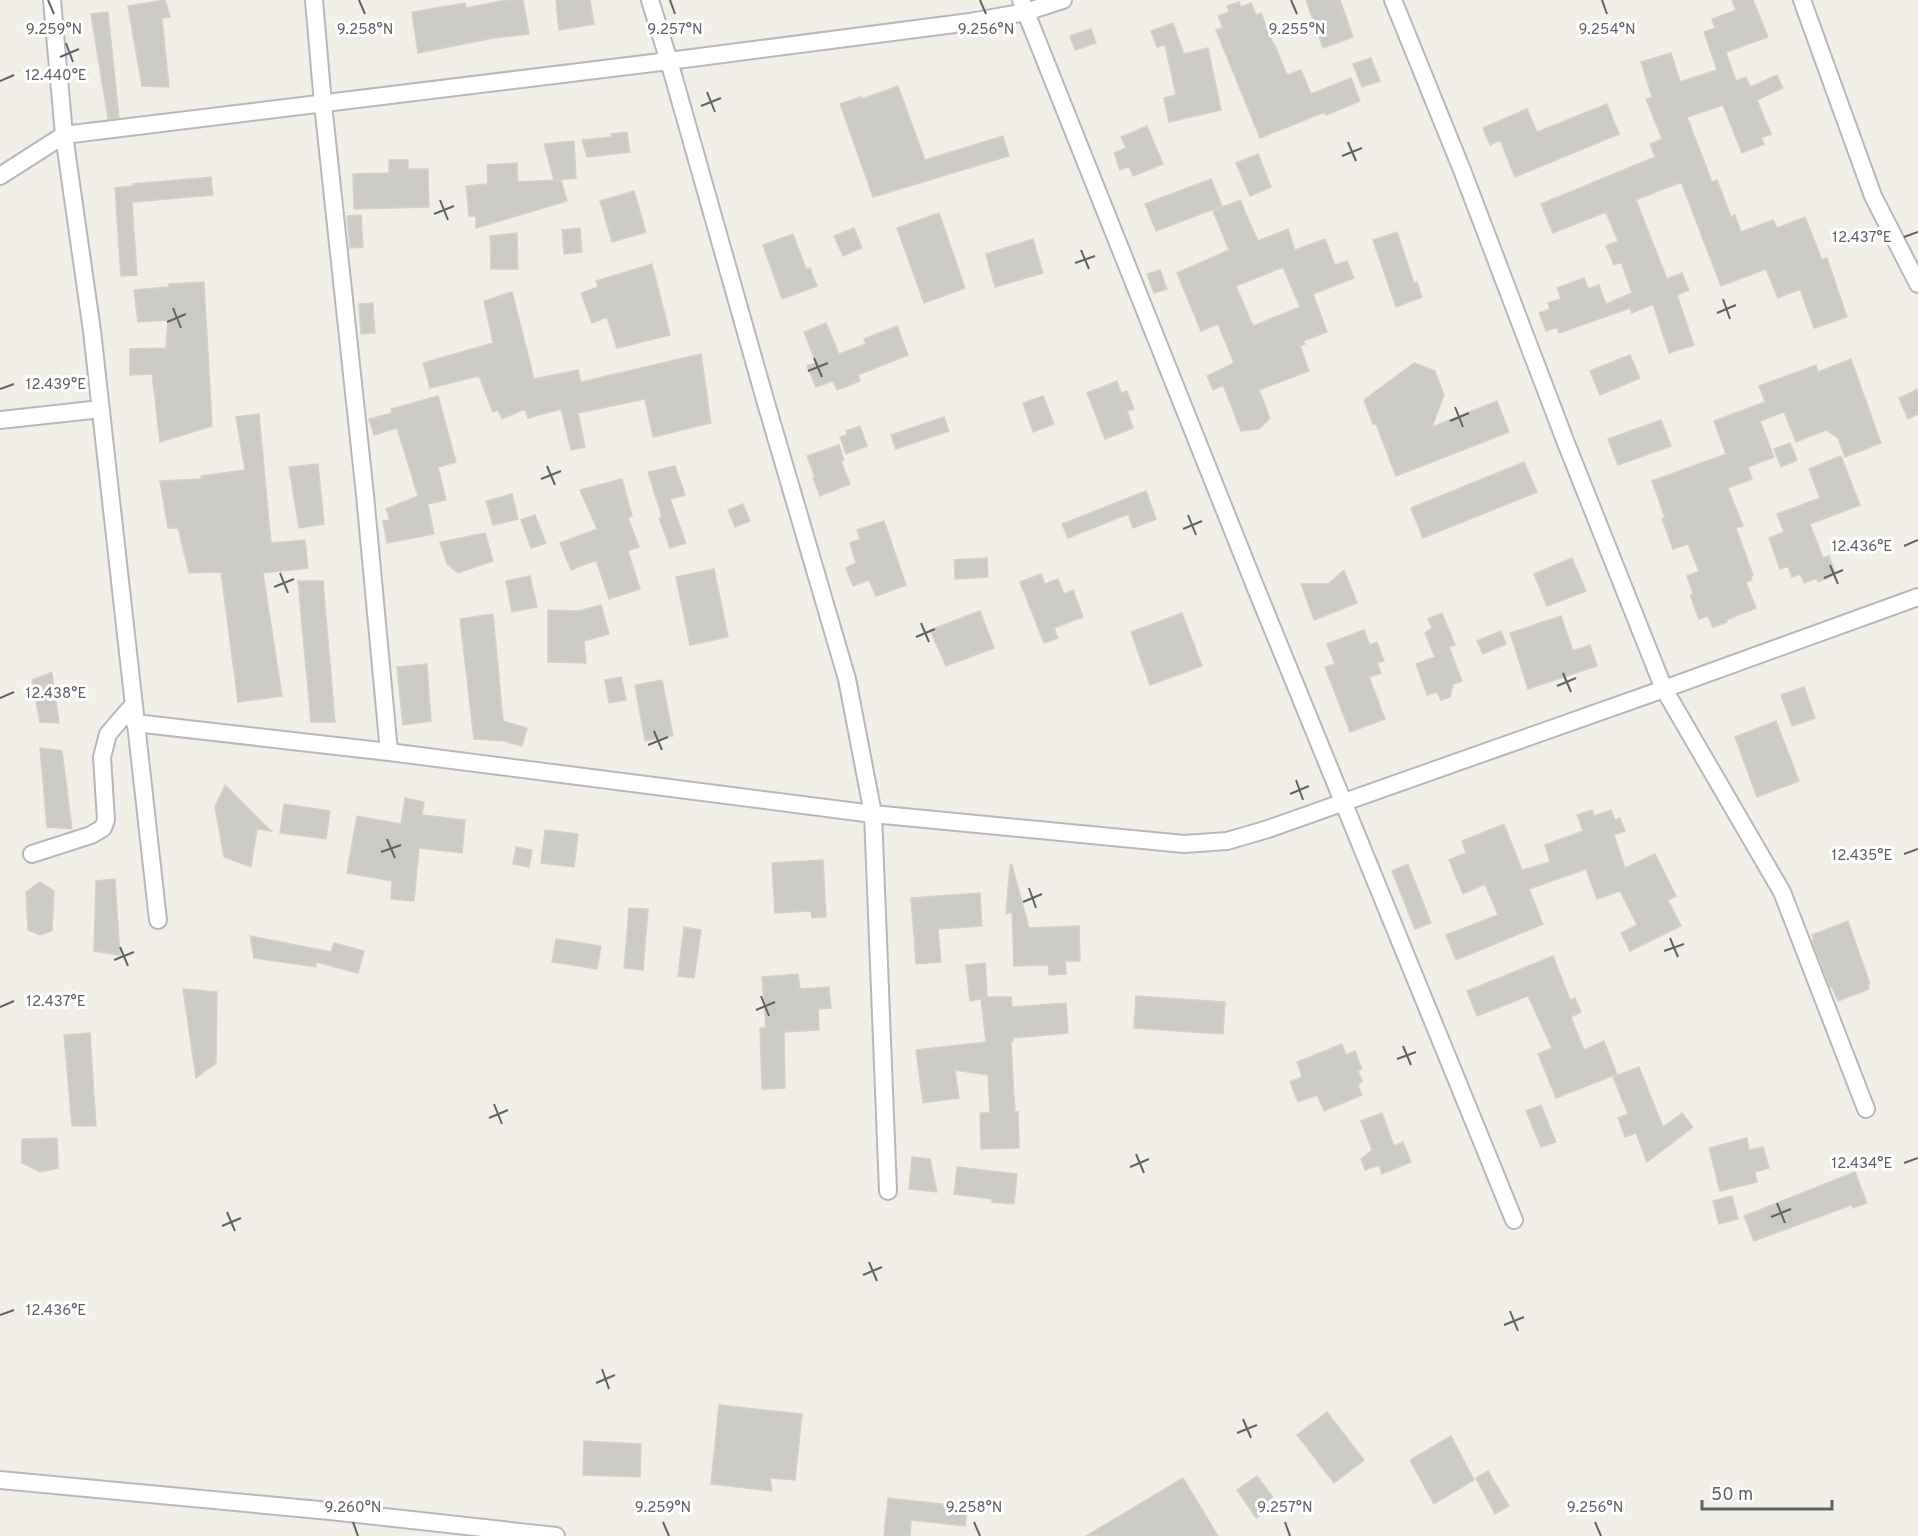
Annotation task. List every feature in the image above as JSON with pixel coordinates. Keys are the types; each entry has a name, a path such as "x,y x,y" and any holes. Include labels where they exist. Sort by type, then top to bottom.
{"street":[{"path":"52,0 64,135 92,331 158,920"},
{"path":"314,0 389,752"},
{"path":"650,0 847,679 873,814 888,1191"},
{"path":"0,176 64,135 970,22 1023,6 1063,0"},
{"path":"1393,0 1462,170 1566,443 1664,689 1782,892 1866,1109"},
{"path":"1802,0 1873,196 1918,284"},
{"path":"1023,6 1423,1002 1514,1220"},
{"path":"0,420 101,409"},
{"path":"135,723 389,752 873,814 1184,844 1227,841 1268,829 1918,597"},
{"path":"32,854 91,835 104,828 106,820 102,757 108,734 134,704"},
{"path":"0,1480 330,1510 556,1536"}],"building":[{"path":"165,0 170,17 162,18 169,87 142,86 128,6"},
{"path":"506,0 523,0 529,34 494,38 418,53 412,12 465,3 466,8"},
{"path":"556,0 590,0 594,24 559,30"},
{"path":"1306,0 1340,0 1353,37 1323,48"},
{"path":"1732,0 1753,0 1768,37 1726,52 1736,81 1746,77 1750,87 1777,75 1783,88 1757,100 1771,134 1761,138 1764,144 1742,153 1723,105 1687,117 1712,182 1717,180 1731,217 1735,215 1741,232 1773,220 1777,228 1805,217 1822,260 1827,258 1847,317 1814,328 1800,289 1778,298 1766,269 1721,286 1681,182 1636,200 1667,279 1682,273 1689,290 1677,295 1694,345 1669,353 1653,304 1632,313 1630,308 1559,333 1557,327 1546,331 1539,313 1550,309 1548,303 1561,299 1557,288 1584,278 1588,289 1599,285 1606,304 1632,293 1621,262 1614,265 1606,246 1618,241 1606,212 1553,233 1541,204 1655,157 1650,144 1662,139 1646,99 1652,97 1641,62 1671,53 1680,82 1717,70 1704,32 1715,28 1712,19 1736,10"},
{"path":"1239,2 1241,7 1251,3 1256,15 1261,13 1287,75 1301,70 1311,94 1351,78 1360,101 1326,115 1325,112 1260,138 1216,30 1223,28 1218,16 1229,12 1227,6"},
{"path":"108,12 119,118 108,119 91,14"},
{"path":"1173,23 1184,54 1208,48 1221,110 1169,122 1164,98 1176,95 1165,45 1157,47 1151,31"},
{"path":"1091,29 1096,43 1075,50 1070,36"},
{"path":"1371,58 1380,81 1362,87 1353,64"},
{"path":"898,86 925,160 1003,136 1009,156 873,197 840,104"},
{"path":"1607,104 1619,134 1515,177 1500,140 1490,145 1483,128 1527,109 1537,132"},
{"path":"1147,126 1163,164 1133,176 1129,166 1120,170 1114,153 1126,148 1121,137"},
{"path":"627,132 630,152 587,157 582,140 612,137 611,134"},
{"path":"574,141 576,178 557,180 561,180 567,201 476,228 476,216 469,216 466,186 488,184 487,165 517,163 518,182 554,180 544,144"},
{"path":"1258,154 1271,187 1250,196 1236,163"},
{"path":"389,160 408,160 408,169 428,169 429,207 354,209 353,174 389,173"},
{"path":"211,177 213,195 132,202 137,275 121,276 115,188 133,186 133,184"},
{"path":"1211,179 1222,206 1156,231 1145,204"},
{"path":"634,191 646,232 612,242 600,201"},
{"path":"1240,200 1258,241 1288,229 1295,250 1325,239 1335,265 1347,261 1354,278 1313,294 1327,332 1303,341 1305,344 1300,346 1309,371 1259,390 1270,418 1259,429 1241,431 1223,385 1213,390 1207,376 1234,363 1218,324 1201,331 1177,273 1229,250 1213,211","holes":["1283,267 1300,307 1253,326 1236,286"]},
{"path":"939,213 965,288 924,303 897,228"},
{"path":"361,215 363,247 350,248 347,216"},
{"path":"580,228 582,252 564,254 562,230"},
{"path":"854,228 862,248 843,256 834,236"},
{"path":"1397,232 1414,283 1417,282 1422,297 1396,307 1373,240"},
{"path":"517,233 518,269 491,269 490,236"},
{"path":"793,234 806,269 810,268 817,286 782,299 763,245"},
{"path":"1033,239 1043,273 995,287 986,254"},
{"path":"652,264 670,335 617,348 607,317 592,323 581,293 598,287 596,281"},
{"path":"1160,270 1167,289 1154,293 1147,274"},
{"path":"204,282 212,426 160,442 152,374 130,375 130,349 166,348 168,320 138,322 134,290 169,287 169,284"},
{"path":"512,292 534,379 578,370 581,382 701,354 711,423 653,437 645,399 578,413 585,447 571,450 561,409 528,418 525,409 502,419 498,410 493,412 479,376 430,388 423,363 493,343 484,301"},
{"path":"373,303 375,333 361,334 359,304"},
{"path":"826,323 839,354 866,344 864,339 897,326 908,355 858,375 860,381 837,390 833,381 816,387 807,366 816,363 804,332"},
{"path":"1630,355 1640,378 1600,395 1590,371"},
{"path":"1851,359 1881,443 1845,457 1838,438 1826,430 1796,442 1784,412 1760,421 1774,457 1748,467 1752,479 1728,488 1743,526 1736,528 1753,575 1752,580 1746,582 1756,608 1713,627 1708,616 1699,619 1690,595 1693,594 1687,576 1699,571 1688,544 1673,549 1652,481 1726,454 1714,421 1765,402 1759,386 1816,365 1818,372"},
{"path":"1414,363 1435,371 1444,395 1432,427 1497,401 1509,432 1396,476 1364,400"},
{"path":"1117,381 1121,393 1127,391 1134,409 1127,411 1133,428 1105,439 1087,393"},
{"path":"1918,389 1918,414 1908,419 1899,398"},
{"path":"438,396 456,462 438,467 446,500 428,504 434,534 387,543 383,521 390,520 386,509 418,496 397,428 374,435 369,419 392,413 391,409"},
{"path":"1043,396 1054,424 1033,432 1023,403"},
{"path":"259,414 271,543 305,540 308,568 263,573 282,696 238,702 221,572 189,573 178,528 168,528 160,481 201,479 201,476 245,470 236,417"},
{"path":"944,417 949,431 896,449 891,435"},
{"path":"1661,420 1671,446 1618,465 1608,439"},
{"path":"860,426 867,446 846,454 840,437 847,435 846,431"},
{"path":"1790,443 1797,460 1781,467 1774,449"},
{"path":"839,445 844,460 841,461 850,484 820,496 807,456"},
{"path":"1841,456 1860,505 1810,524 1823,558 1829,556 1835,572 1829,574 1831,577 1818,582 1817,578 1804,583 1800,574 1792,577 1788,566 1780,569 1769,538 1784,532 1777,514 1820,498 1809,469"},
{"path":"1524,462 1537,492 1423,538 1411,508"},
{"path":"318,464 324,524 299,528 289,467"},
{"path":"675,466 685,495 670,499 686,543 670,548 659,518 662,517 648,472"},
{"path":"622,479 632,516 628,518 639,547 628,551 640,589 609,599 596,560 571,570 560,543 597,529 580,490"},
{"path":"1146,491 1156,519 1133,528 1128,514 1068,538 1062,524"},
{"path":"512,494 518,519 493,525 486,501"},
{"path":"743,504 750,521 735,527 728,510"},
{"path":"535,515 546,543 531,548 521,520"},
{"path":"884,521 906,585 876,596 869,580 853,586 846,568 856,563 850,543 860,539 857,530"},
{"path":"485,533 493,561 458,573 447,564 440,542"},
{"path":"987,558 988,577 955,579 954,560"},
{"path":"1572,558 1586,591 1547,606 1534,574"},
{"path":"714,569 728,637 690,645 676,577"},
{"path":"1344,570 1357,603 1314,620 1301,584 1328,584"},
{"path":"1041,574 1045,584 1058,579 1064,594 1073,590 1083,617 1054,628 1058,638 1044,643 1020,582"},
{"path":"530,576 537,607 512,612 506,581"},
{"path":"298,581 323,581 335,722 311,722"},
{"path":"601,605 609,634 584,641 586,663 548,662 548,610 578,611"},
{"path":"980,611 994,648 946,666 930,630"},
{"path":"1182,613 1202,666 1150,685 1131,632"},
{"path":"1442,613 1455,645 1449,647 1462,681 1453,684 1450,697 1441,700 1437,692 1427,695 1416,664 1435,657 1425,633 1432,628 1428,619"},
{"path":"493,614 503,721 527,728 522,746 504,741 474,739 460,619"},
{"path":"1561,616 1573,651 1590,645 1597,666 1528,689 1510,633"},
{"path":"1364,630 1370,645 1377,642 1384,661 1377,663 1381,673 1369,677 1385,719 1350,732 1325,667 1335,664 1327,644"},
{"path":"1501,631 1506,644 1483,654 1477,641"},
{"path":"427,664 431,721 403,725 397,667"},
{"path":"52,672 59,723 40,722 32,680"},
{"path":"621,677 626,700 609,703 605,680"},
{"path":"662,680 673,736 645,741 635,685"},
{"path":"1804,687 1815,718 1792,726 1781,695"},
{"path":"1776,721 1799,781 1757,797 1735,737"},
{"path":"40,748 62,751 72,829 47,827"},
{"path":"225,785 271,831 257,829 251,867 224,857 215,807"},
{"path":"405,798 424,802 422,815 465,820 462,853 419,848 414,901 391,899 392,881 347,873 357,816 401,824"},
{"path":"284,804 330,811 326,839 280,833"},
{"path":"1592,810 1594,816 1611,810 1615,820 1620,818 1625,831 1614,835 1625,868 1655,854 1676,896 1668,900 1681,926 1630,951 1621,933 1637,925 1620,891 1597,899 1586,869 1529,889 1543,924 1456,960 1446,935 1498,915 1485,884 1463,894 1449,860 1466,853 1462,841 1504,824 1522,870 1550,862 1545,845 1583,831 1577,815"},
{"path":"545,830 578,834 574,867 541,863"},
{"path":"516,847 532,850 529,867 513,864"},
{"path":"823,860 826,917 812,918 811,911 775,913 772,863"},
{"path":"1408,864 1431,923 1415,929 1392,871"},
{"path":"1010,865 1012,865 1029,928 1079,926 1080,961 1065,961 1066,974 1049,975 1048,965 1014,966 1012,912 1006,914"},
{"path":"115,879 120,955 94,951 96,881"},
{"path":"40,882 54,891 52,931 40,935 28,930 26,892"},
{"path":"980,893 982,926 938,929 941,962 916,964 911,898"},
{"path":"629,908 648,909 643,970 624,968"},
{"path":"1848,921 1870,984 1869,989 1838,1001 1830,987 1812,935"},
{"path":"684,927 701,930 694,978 678,976"},
{"path":"250,936 331,952 334,943 364,951 358,973 316,962 316,967 254,958"},
{"path":"556,939 601,946 597,969 552,962"},
{"path":"1553,956 1570,1000 1575,998 1581,1012 1571,1017 1584,1050 1604,1041 1617,1074 1556,1098 1538,1054 1552,1048 1528,996 1477,1016 1467,991"},
{"path":"985,963 987,997 1011,997 1012,1007 1066,1003 1068,1033 1013,1038 1011,1041 1019,1148 981,1149 980,1113 990,1113 988,1075 955,1070 959,1098 923,1103 916,1050 986,1042 981,999 970,1001 966,965"},
{"path":"798,974 800,989 829,987 831,1008 818,1009 819,1030 784,1032 785,1088 762,1089 760,1028 766,1028 762,977"},
{"path":"183,989 217,992 216,1063 196,1078"},
{"path":"1136,996 1225,1002 1223,1034 1134,1028"},
{"path":"90,1033 96,1126 72,1126 64,1035"},
{"path":"1342,1044 1346,1055 1355,1051 1362,1069 1358,1071 1362,1081 1358,1085 1362,1095 1324,1111 1317,1095 1298,1102 1290,1082 1302,1077 1297,1062"},
{"path":"1639,1067 1663,1127 1682,1113 1693,1127 1647,1162 1636,1133 1625,1137 1618,1118 1628,1114 1613,1077"},
{"path":"1541,1105 1556,1142 1541,1147 1526,1111"},
{"path":"1382,1113 1394,1146 1403,1142 1411,1162 1382,1174 1379,1165 1365,1170 1361,1159 1372,1150 1361,1121"},
{"path":"57,1138 58,1168 41,1172 22,1163 22,1139"},
{"path":"1747,1138 1749,1150 1763,1147 1769,1168 1755,1172 1757,1182 1720,1191 1709,1148"},
{"path":"912,1157 930,1159 937,1192 909,1189"},
{"path":"957,1167 1017,1174 1014,1204 954,1194"},
{"path":"1855,1172 1867,1203 1853,1208 1851,1205 1754,1241 1744,1216"},
{"path":"1732,1196 1738,1219 1719,1224 1713,1201"},
{"path":"719,1405 802,1414 795,1480 770,1478 772,1491 711,1484"},
{"path":"1327,1412 1364,1460 1334,1483 1297,1435"},
{"path":"1451,1436 1474,1480 1434,1504 1410,1460"},
{"path":"584,1441 641,1444 640,1477 583,1475"},
{"path":"1488,1471 1509,1506 1495,1514 1476,1478"},
{"path":"1257,1476 1277,1503 1256,1518 1237,1490"},
{"path":"1183,1478 1218,1536 1086,1536"},
{"path":"888,1498 967,1507 965,1526 911,1520 910,1536 884,1536"}]}
